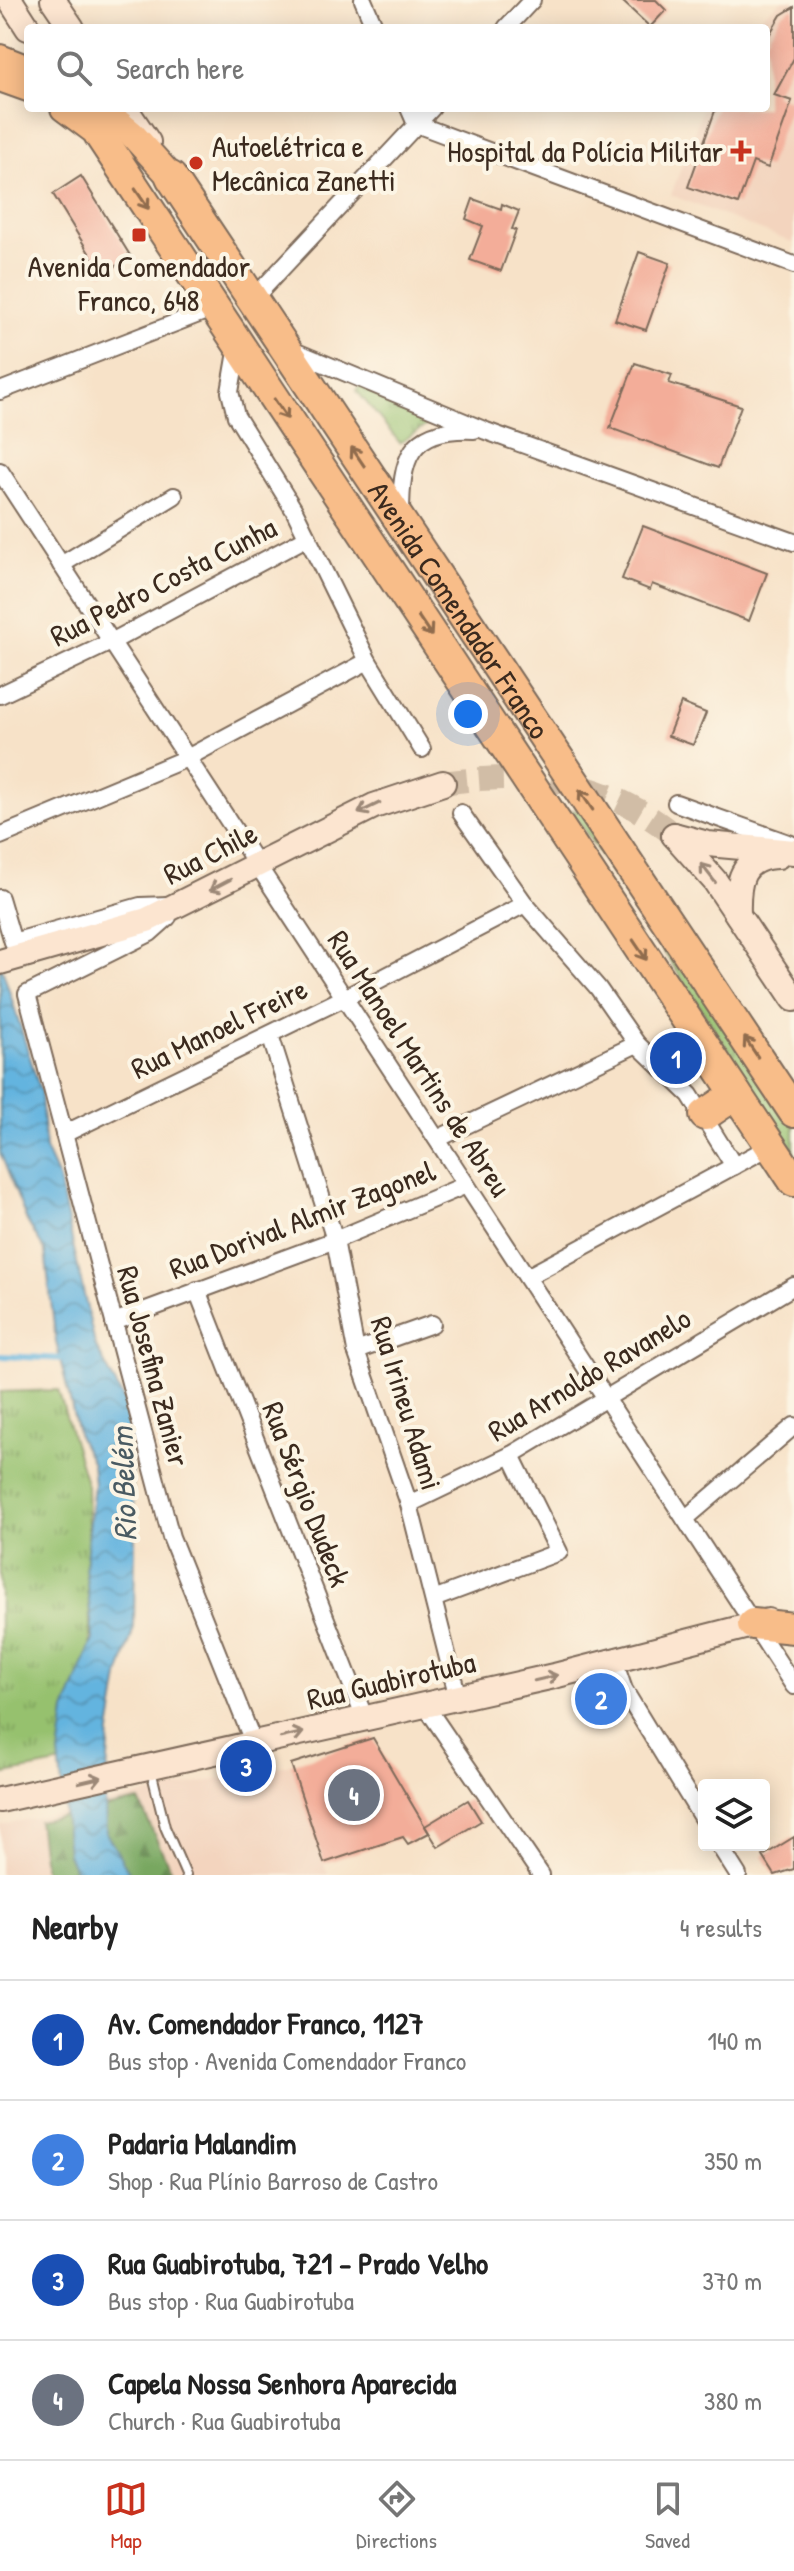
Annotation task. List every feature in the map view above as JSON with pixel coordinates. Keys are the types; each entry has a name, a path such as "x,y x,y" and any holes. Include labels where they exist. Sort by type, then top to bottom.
{"highway":[{"name":"Avenida Comendador Franco","path":"100,121 214,308 794,1181"},
{"name":"Avenida Comendador Franco","path":"171,177 794,1112"},
{"path":"705,1115 736,1094"},
{"path":"753,1624 794,1628"}],"main road":[{"path":"10,0 25,24"},
{"path":"53,0 69,24"},
{"path":"0,58 24,67"},
{"path":"0,78 24,87"},
{"path":"75,112 131,133 171,177"},
{"name":"Avenida Comendador Franco","path":"128,112 171,177"},
{"name":"Rua Chile","path":"6,952 116,931 182,905 374,806 443,783"},
{"path":"794,854 708,844 674,835 695,856 794,999"},
{"path":"738,915 739,879 746,866 756,859 794,854"},
{"name":"Rua Guabirotuba","path":"0,1800 458,1698 794,1615"}],"street":[{"path":"363,0 373,24"},
{"path":"510,24 532,0"},
{"path":"411,112 416,124 794,265"},
{"path":"253,299 428,112"},
{"path":"0,391 214,308"},
{"path":"238,344 230,392 236,416 308,537 368,661 422,749"},
{"path":"284,347 486,431 794,542"},
{"path":"401,522 403,467 413,448 434,434 486,431"},
{"name":"Rua Manoel Martins de Abreu","path":"0,471 794,1686"},
{"name":"Rua Pedro Costa Cunha","path":"61,565 174,496"},
{"name":"Rua Pedro Costa Cunha","path":"0,695 111,642 308,537"},
{"path":"0,836 187,758 368,661"},
{"path":"676,803 794,845"},
{"path":"461,813 525,904 598,988 637,1044 690,1095 734,1166"},
{"path":"0,898 6,952 140,906 182,905"},
{"name":"Rua Manoel Freire","path":"64,1134 270,1035 525,904"},
{"name":"Rua Josefina Zanier","path":"182,905 150,933 27,994 171,1537 254,1744"},
{"name":"Rua Irineu Adami","path":"270,1035 335,1240 356,1351 409,1504 436,1598 458,1698"},
{"path":"437,1139 637,1044"},
{"path":"527,1277 771,1146"},
{"name":"Rua Dorival Almir Zagonel","path":"114,1322 335,1240 466,1185"},
{"name":"Rua Arnoldo Ravanelo","path":"409,1504 511,1455 794,1286"},
{"name":"Rua Sérgio Dudeck","path":"197,1290 365,1719"},
{"path":"356,1351 432,1324"},
{"path":"685,1519 794,1426"},
{"path":"436,1598 559,1552 511,1455"},
{"path":"614,1661 624,1690 698,1811"},
{"path":"425,1705 541,1875"},
{"path":"723,1851 738,1875"}],"lane":[{"path":"142,1768 186,1875"}],"shaded area":[{"name":"Hospital da Polícia Militar","path":"783,0 794,0 794,243 671,195 702,112 770,112 770,24 750,24"},
{"path":"291,1764 328,1875 0,1875 0,1825"}],"green space":[{"path":"359,385 440,416 400,443 357,391"},
{"path":"571,810 590,811 794,1121 794,1151"},
{"path":"58,1390 87,1486 91,1671 79,1760 0,1775 0,1392"},
{"path":"139,1801 173,1875 45,1875 38,1821"}],"water":[{"name":"Rio Belém","path":"0,961 41,1093 45,1149 59,1180 95,1345 129,1410 135,1542 134,1627 119,1677 110,1732 105,1800 106,1833 131,1875 77,1875 68,1854 59,1754 65,1711 93,1639 85,1567 94,1484 92,1464 79,1438 56,1342 45,1251 27,1221 0,1152"}],"building":[{"path":"621,0 656,0 666,10 653,24 647,24"},
{"path":"794,7 794,58 774,95 792,101 768,168 753,162 738,204 688,187 715,112 770,112 770,33 781,15"},
{"path":"81,176 131,257 102,274 53,194"},
{"path":"473,199 501,209 502,204 519,211 512,229 516,230 501,271 470,260 483,226 466,219"},
{"path":"639,252 670,263 646,330 615,320"},
{"path":"635,363 672,375 669,383 741,406 718,468 610,428"},
{"path":"643,526 767,573 749,621 652,584 650,590 622,579"},
{"path":"681,703 706,713 693,745 668,736"},
{"path":"606,1682 623,1709 590,1719 581,1690"},
{"path":"373,1738 429,1833 408,1844 403,1837 324,1863 291,1764"},
{"path":"468,1800 481,1821 438,1847 425,1826"},
{"path":"794,1837 794,1869 775,1875 763,1856"}],"waterway":[{"path":"0,1356 68,1359"}],"tunnel":[{"path":"443,783 506,778 564,783 620,801 674,835"}],"place":[{"name":"Hospital da Polícia Militar","path":"741,151"},
{"name":"Autoelétrica e Mecânica Zanetti","path":"196,163"},
{"name":"Avenida Comendador Franco, 648","path":"139,235"},
{"name":"Av. Comendador Franco, 1127","path":"676,1058"},
{"name":"Padaria Malandim","path":"601,1699"},
{"name":"Rua Guabirotuba, 721 - Prado Velho","path":"246,1766"},
{"name":"Capela Nossa Senhora Aparecida","path":"354,1795"}]}
